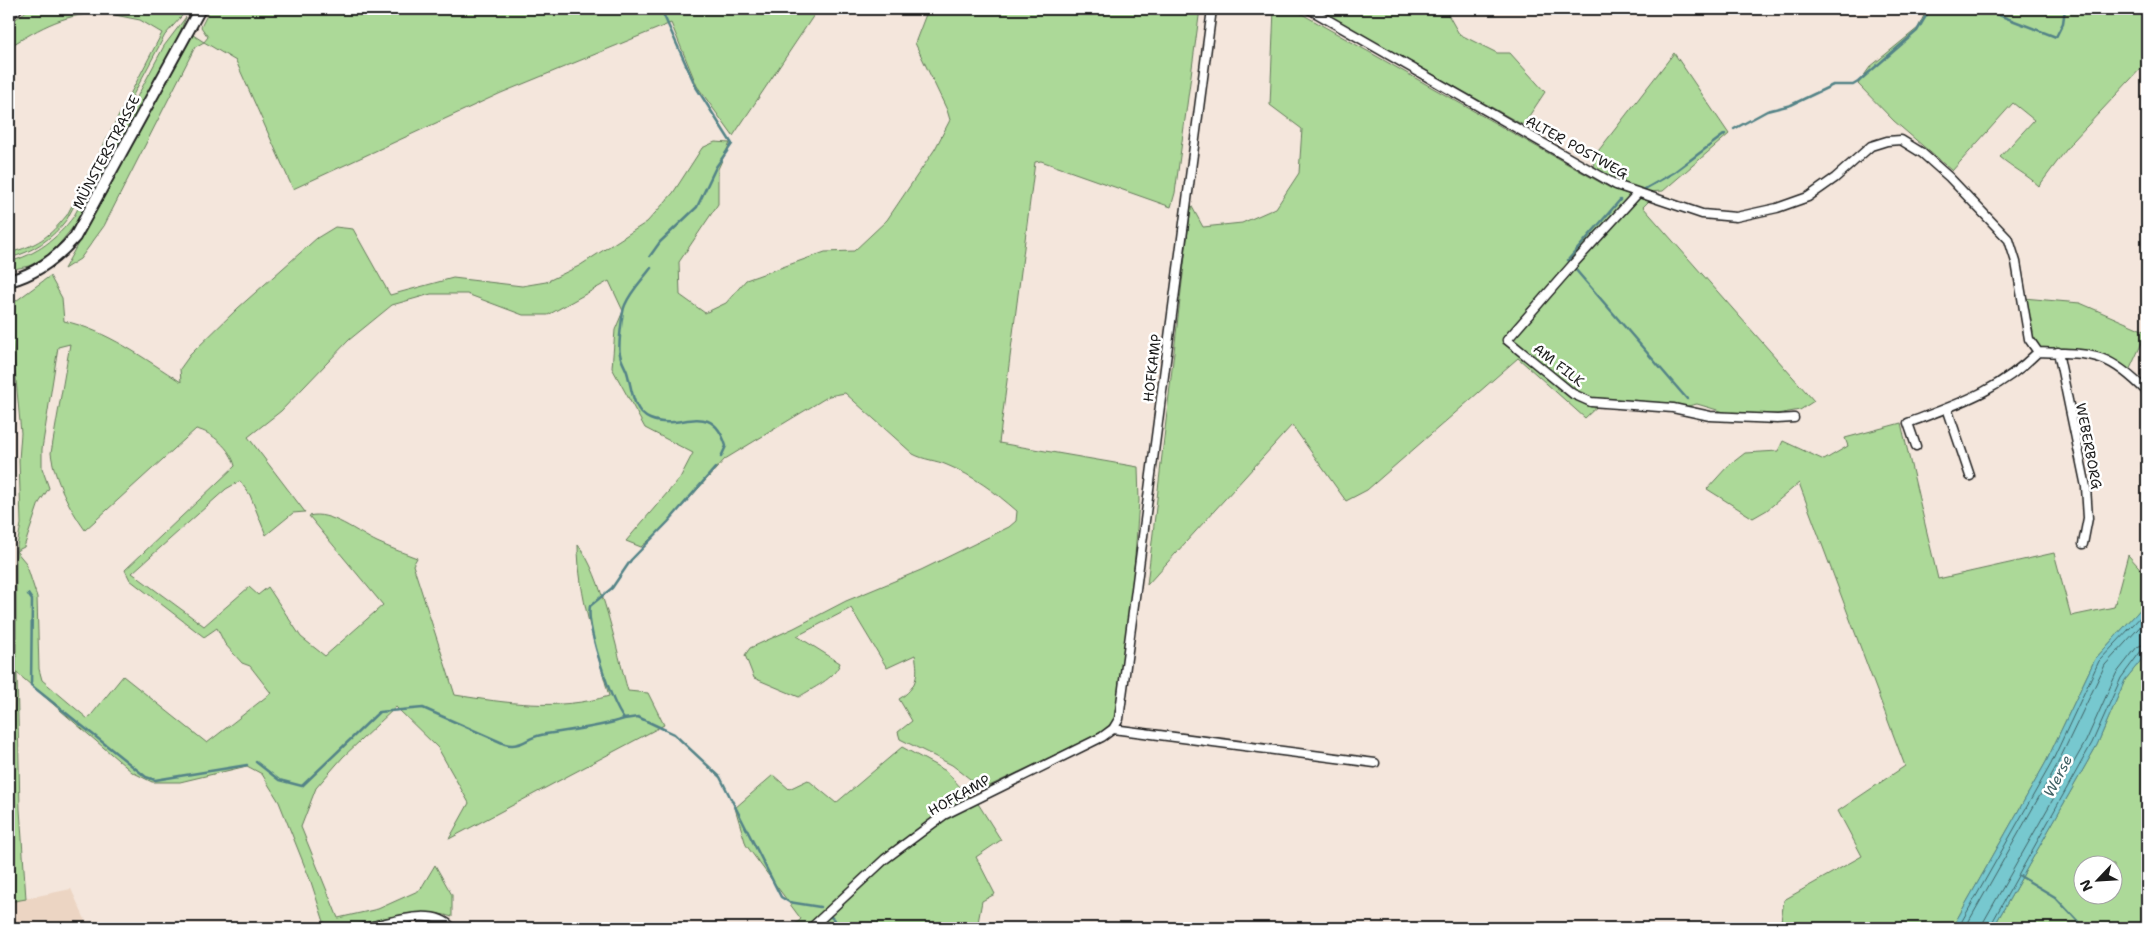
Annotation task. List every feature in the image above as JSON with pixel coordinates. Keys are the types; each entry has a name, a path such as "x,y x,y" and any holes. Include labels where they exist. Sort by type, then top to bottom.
{"main road":[{"name":"MÜNSTERSTRASSE","path":"9,281 37,271 63,251 75,237 200,9"}],"street":[{"path":"9,15 17,9"},
{"name":"HOFKAMP","path":"811,928 885,859 944,815 1102,737 1113,729 1119,719 1212,9"},
{"name":"ALTER POSTWEG","path":"1309,9 1616,185 1702,214 1736,217 1777,208 1808,197 1835,178 1871,146 1887,141 1901,140 1922,153 1949,177 2009,240 2016,262 2029,339 2038,352"},
{"name":"AM FILK","path":"1638,194 1507,340 1573,394 1590,402 1673,408 1710,416 1777,420 1794,418"},
{"path":"1916,446 1908,423 1991,390 2019,370 2038,352 2093,355 2116,363 2147,392"},
{"name":"WEBERBORG","path":"2058,352 2086,487 2088,518 2083,544"},
{"path":"1947,408 1970,476"},
{"path":"1113,729 1375,763"},
{"path":"363,928 423,916 446,921 452,928"}],"shaded area":[{"path":"71,889 89,928 9,928 9,902"}],"green space":[{"path":"29,9 103,9 106,14 79,15 55,22 9,47 9,24"},
{"path":"115,9 171,9 175,11 177,9 188,9 165,35 67,219 55,233 41,244 9,258 9,253 42,240 67,215 162,33 140,20 115,15"},
{"path":"210,9 818,9 733,136 697,86 671,23 501,93 293,189 236,61 204,42 208,37 201,27"},
{"path":"928,9 1200,9 1175,193 1171,207 1041,161 1035,162 999,443 1138,467 1139,501 1133,584 1116,715 1110,724 1099,734 983,789 952,765 900,739 898,732 912,721 899,699 913,686 917,669 915,655 887,668 851,608 797,636 840,663 833,674 822,683 799,697 754,678 745,655 750,648 846,601 921,570 1009,527 1016,521 1017,511 975,479 957,469 913,454 845,393 829,396 725,459 660,531 641,547 626,541 680,478 693,453 645,428 612,368 615,330 623,311 609,281 548,315 523,315 467,294 431,294 392,305 349,340 281,411 248,437 305,512 293,513 266,535 250,495 240,481 226,489 132,573 204,626 249,587 258,595 268,587 301,637 325,656 383,605 309,516 326,516 344,523 377,542 417,558 413,565 455,695 513,703 571,703 609,696 584,602 578,545 587,558 601,594 628,691 648,693 664,725 449,839 469,803 438,748 396,707 343,757 316,788 301,827 338,918 378,909 420,890 435,865 452,895 452,917 437,913 405,914 342,927 326,928 311,882 279,802 262,774 247,766 180,782 152,782 132,772 17,673 20,809 26,899 9,902 9,843 16,672 16,551 21,524 19,460 21,433 9,306 50,276 62,298 64,321 80,325 110,338 181,382 180,369 190,355 238,308 317,238 335,227 353,229 390,295 453,278 522,286 546,282 579,266 647,222 673,193 702,148 715,142 730,143 718,169 718,204 679,262 680,295 705,313 726,303 746,280 825,252 854,251 887,220 935,149 950,120 915,43","holes":["70,344 51,453 55,473 74,513 85,530 196,429 220,442 229,453 235,466 125,570 130,580 204,637 217,628 225,644 242,663 250,666 271,693 207,743 123,676 88,719 42,680 39,669 37,597 26,563 16,551 24,547 39,503 49,488 42,468 42,449 58,347"]},
{"path":"1274,9 1293,9 1610,188 1649,201 1643,207 1814,401 1800,410 1777,414 1731,414 1697,404 1683,407 1605,399 1585,418 1518,358 1367,490 1346,501 1292,425 1147,585 1191,205 1203,227 1242,223 1276,208 1299,173 1302,129 1270,105"},
{"path":"1317,9 1445,9 1459,34 1497,53 1510,53 1545,92 1523,125"},
{"path":"1927,9 2147,9 2147,67 2143,66 2072,142 2039,186 2000,157 2034,120 2013,103 1952,171 1894,121 1858,84 1870,67 1918,28"},
{"path":"186,17 178,37 82,216 56,248 47,256 29,266 9,270 9,262 28,255 45,245 74,216 164,46"},
{"path":"193,35 204,42 195,47 104,226 80,259 64,269"},
{"path":"1674,53 1729,134 1663,191 1646,192 1619,183 1595,169 1592,159"},
{"path":"2023,298 2080,303 2147,332 2128,373 2093,355 2038,352 2029,339"},
{"path":"1901,423 1938,579 2054,553 2071,616 2114,607 2128,555 2147,576 2147,602 2095,659 2046,762 1952,928 1780,928 1784,900 1862,856 1838,811 1905,766 1799,483 1767,510 1753,518 1707,489 1727,467 1745,453 1778,451 1783,441 1824,460 1848,446 1845,438"},
{"path":"2147,653 2147,928 1993,928 2097,745 2125,680"},
{"path":"902,747 946,771 969,797 977,802 1001,840 976,857 995,894 982,901 977,928 791,928 801,919 746,845 735,808 773,775 789,789 808,780 836,803"}],"water":[{"name":"Werse","path":"2147,602 2147,653 2125,680 2097,745 1993,928 1952,928 2046,762 2095,659"}],"waterway":[{"path":"650,256 660,242 697,207 716,167 732,144 696,87 661,9"},
{"path":"1734,129 1767,111 1791,105 1833,85 1853,85 1858,82 1917,31 1930,9"},
{"path":"1983,9 2056,37 2063,23 2065,9"},
{"path":"1643,190 1673,173 1725,134"},
{"path":"1568,260 1620,200"},
{"path":"651,268 627,300 622,322 620,354 636,405 650,419 662,422 694,419 712,423 720,432 726,446 721,457"},
{"path":"1575,269 1687,399"},
{"path":"715,468 668,522 631,560 612,588 590,606 592,630 606,681 624,719 638,717 674,734 720,777 781,897 789,902 820,907"},
{"path":"28,594 32,600 31,685 146,777 155,780 247,765"},
{"path":"256,762 279,780 302,786 379,712 423,708 511,745 519,744 536,736 593,727 624,719"},
{"path":"2020,876 2055,897 2084,928"},
{"path":"831,917 842,928"}]}
